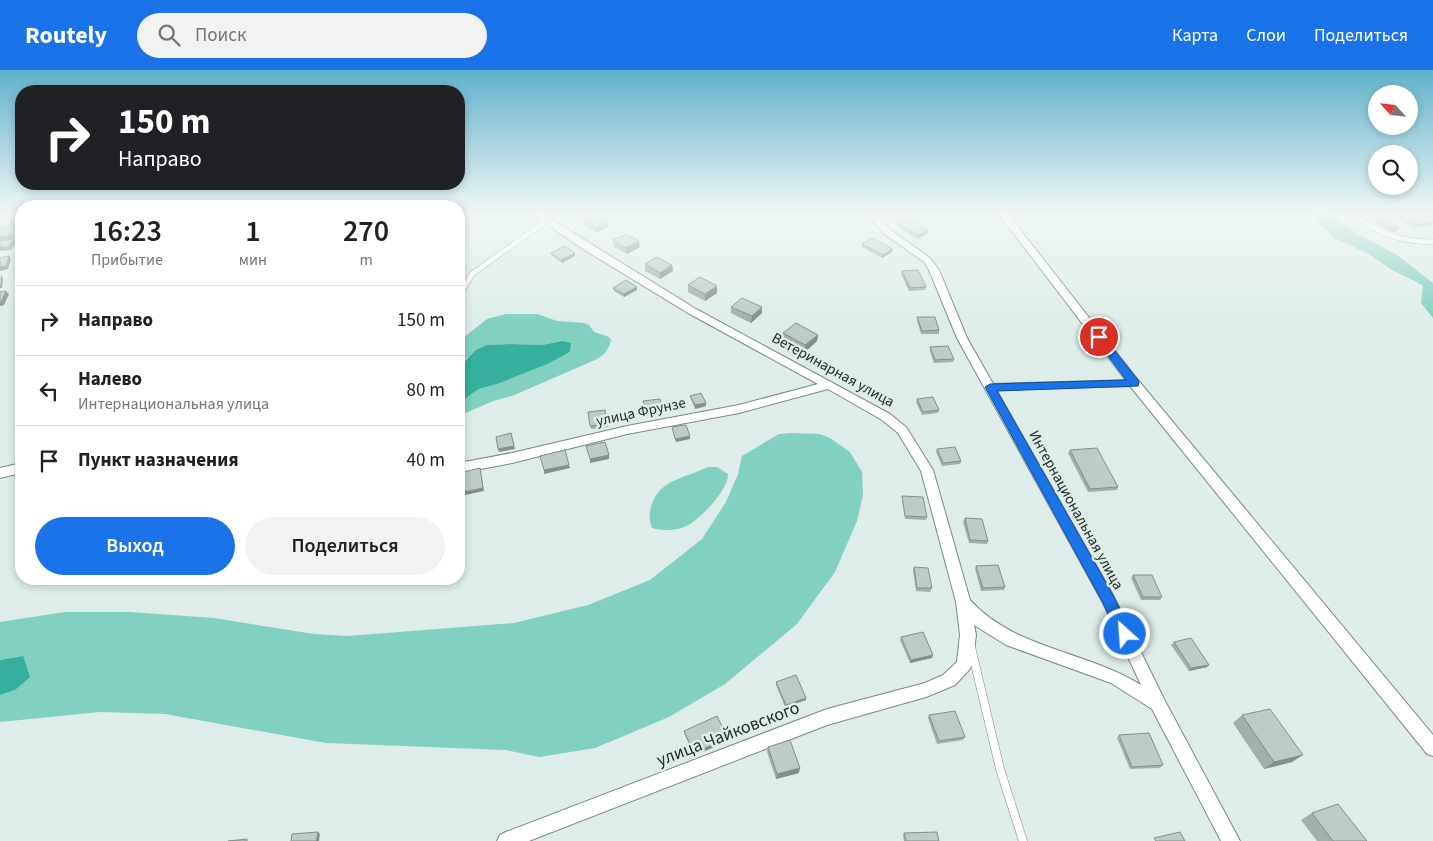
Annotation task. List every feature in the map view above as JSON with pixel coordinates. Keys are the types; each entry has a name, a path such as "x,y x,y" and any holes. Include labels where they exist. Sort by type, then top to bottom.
{"street":[{"name":"Ветеринарная улица","path":"590,249 692,311 886,417 902,430 927,470 963,602 968,635 964,666"},
{"name":"Интернациональная улица","path":"911,249 927,260 934,270 962,338 1108,599 1158,704 1231,841"},
{"path":"1030,249 1134,383 1433,748"},
{"name":"улица Фрунзе","path":"465,467 512,458 627,430 740,409 830,385"},
{"path":"0,473 15,469"},
{"path":"963,602 978,620 1005,637 1116,678 1158,704"},
{"name":"улица Чайковского","path":"506,841 827,717 926,690 949,680 964,666"}],"lane":[{"path":"465,286 472,274 507,249"},
{"path":"990,387 1134,383"},
{"path":"968,635 985,697 1009,806 1023,841"}],"shaded area":[{"path":"1358,249 1386,249 1397,255 1433,283 1433,318 1421,303 1423,286 1392,270"},
{"path":"506,314 537,314 557,321 584,323 589,325 594,332 609,337 611,340 606,352 595,360 512,396 493,401 465,413 465,399 479,389 497,384 562,341 542,345 487,345 465,360 465,336 487,319"},
{"path":"562,341 571,343 570,351 566,354 547,364 497,384 479,389 465,399 465,361 476,350 487,345 542,345"},
{"path":"779,434 819,434 830,438 850,452 862,472 863,495 857,521 835,572 797,624 725,684 669,717 595,748 539,757 505,750 326,743 165,714 100,712 0,722 0,695 15,690 23,656 0,660 0,622 65,612 130,612 214,618 314,634 348,636 514,623 588,605 650,580 702,539 726,502 738,474 742,456"},
{"path":"708,467 717,467 728,474 724,488 712,505 697,519 684,527 668,530 652,528 650,521 651,508 660,490 671,482"},
{"path":"23,656 30,677 15,690 0,695 0,660"}],"building":[{"path":"559,249 569,249 575,253 561,260 551,253"},
{"path":"872,249 893,249 883,255"},
{"path":"9,256 6,266 0,267 0,258"},
{"path":"657,257 672,265 660,273 645,264"},
{"path":"918,270 926,287 910,288 902,271"},
{"path":"700,277 717,286 705,294 688,285"},
{"path":"626,280 637,287 624,294 613,288"},
{"path":"6,291 1,302 0,302 0,292"},
{"path":"742,298 762,307 752,316 731,307"},
{"path":"917,317 935,317 939,330 922,331"},
{"path":"796,323 818,335 805,345 783,333"},
{"path":"948,346 954,359 935,360 930,347"},
{"path":"701,393 706,403 695,405 690,396"},
{"path":"933,397 939,410 923,412 917,399"},
{"path":"660,399 662,411 646,413 643,401"},
{"path":"605,410 607,424 590,426 588,412"},
{"path":"686,425 690,436 675,439 672,427"},
{"path":"511,433 514,446 498,449 496,437"},
{"path":"605,442 609,455 590,459 586,446"},
{"path":"955,447 961,461 943,463 937,449"},
{"path":"1097,448 1118,487 1090,489 1070,450"},
{"path":"565,450 569,465 544,470 540,456"},
{"path":"480,468 483,488 465,492 465,472"},
{"path":"902,496 923,497 927,517 905,516"},
{"path":"965,518 982,519 988,541 970,540"},
{"path":"998,565 1005,587 983,588 976,566"},
{"path":"914,567 928,568 932,588 917,588"},
{"path":"1133,575 1152,575 1162,597 1143,597"},
{"path":"923,632 933,655 911,660 901,637"},
{"path":"1191,638 1209,665 1191,668 1174,642"},
{"path":"796,675 806,698 786,705 776,682"},
{"path":"1270,709 1303,755 1274,762 1242,715"},
{"path":"955,711 965,737 939,741 929,715"},
{"path":"717,716 728,738 694,753 684,731"},
{"path":"1149,733 1163,765 1132,767 1119,735"},
{"path":"790,740 800,768 777,774 768,747"},
{"path":"1338,804 1367,841 1333,841 1312,813"},
{"path":"318,832 316,841 291,841 292,834"},
{"path":"937,832 939,841 906,841 904,833"},
{"path":"1180,832 1185,841 1156,841 1154,838"},
{"path":"247,839 247,841 228,841"}],"route":[{"path":"1099,337 1134,383 990,387 1108,599 1125,634"}]}
